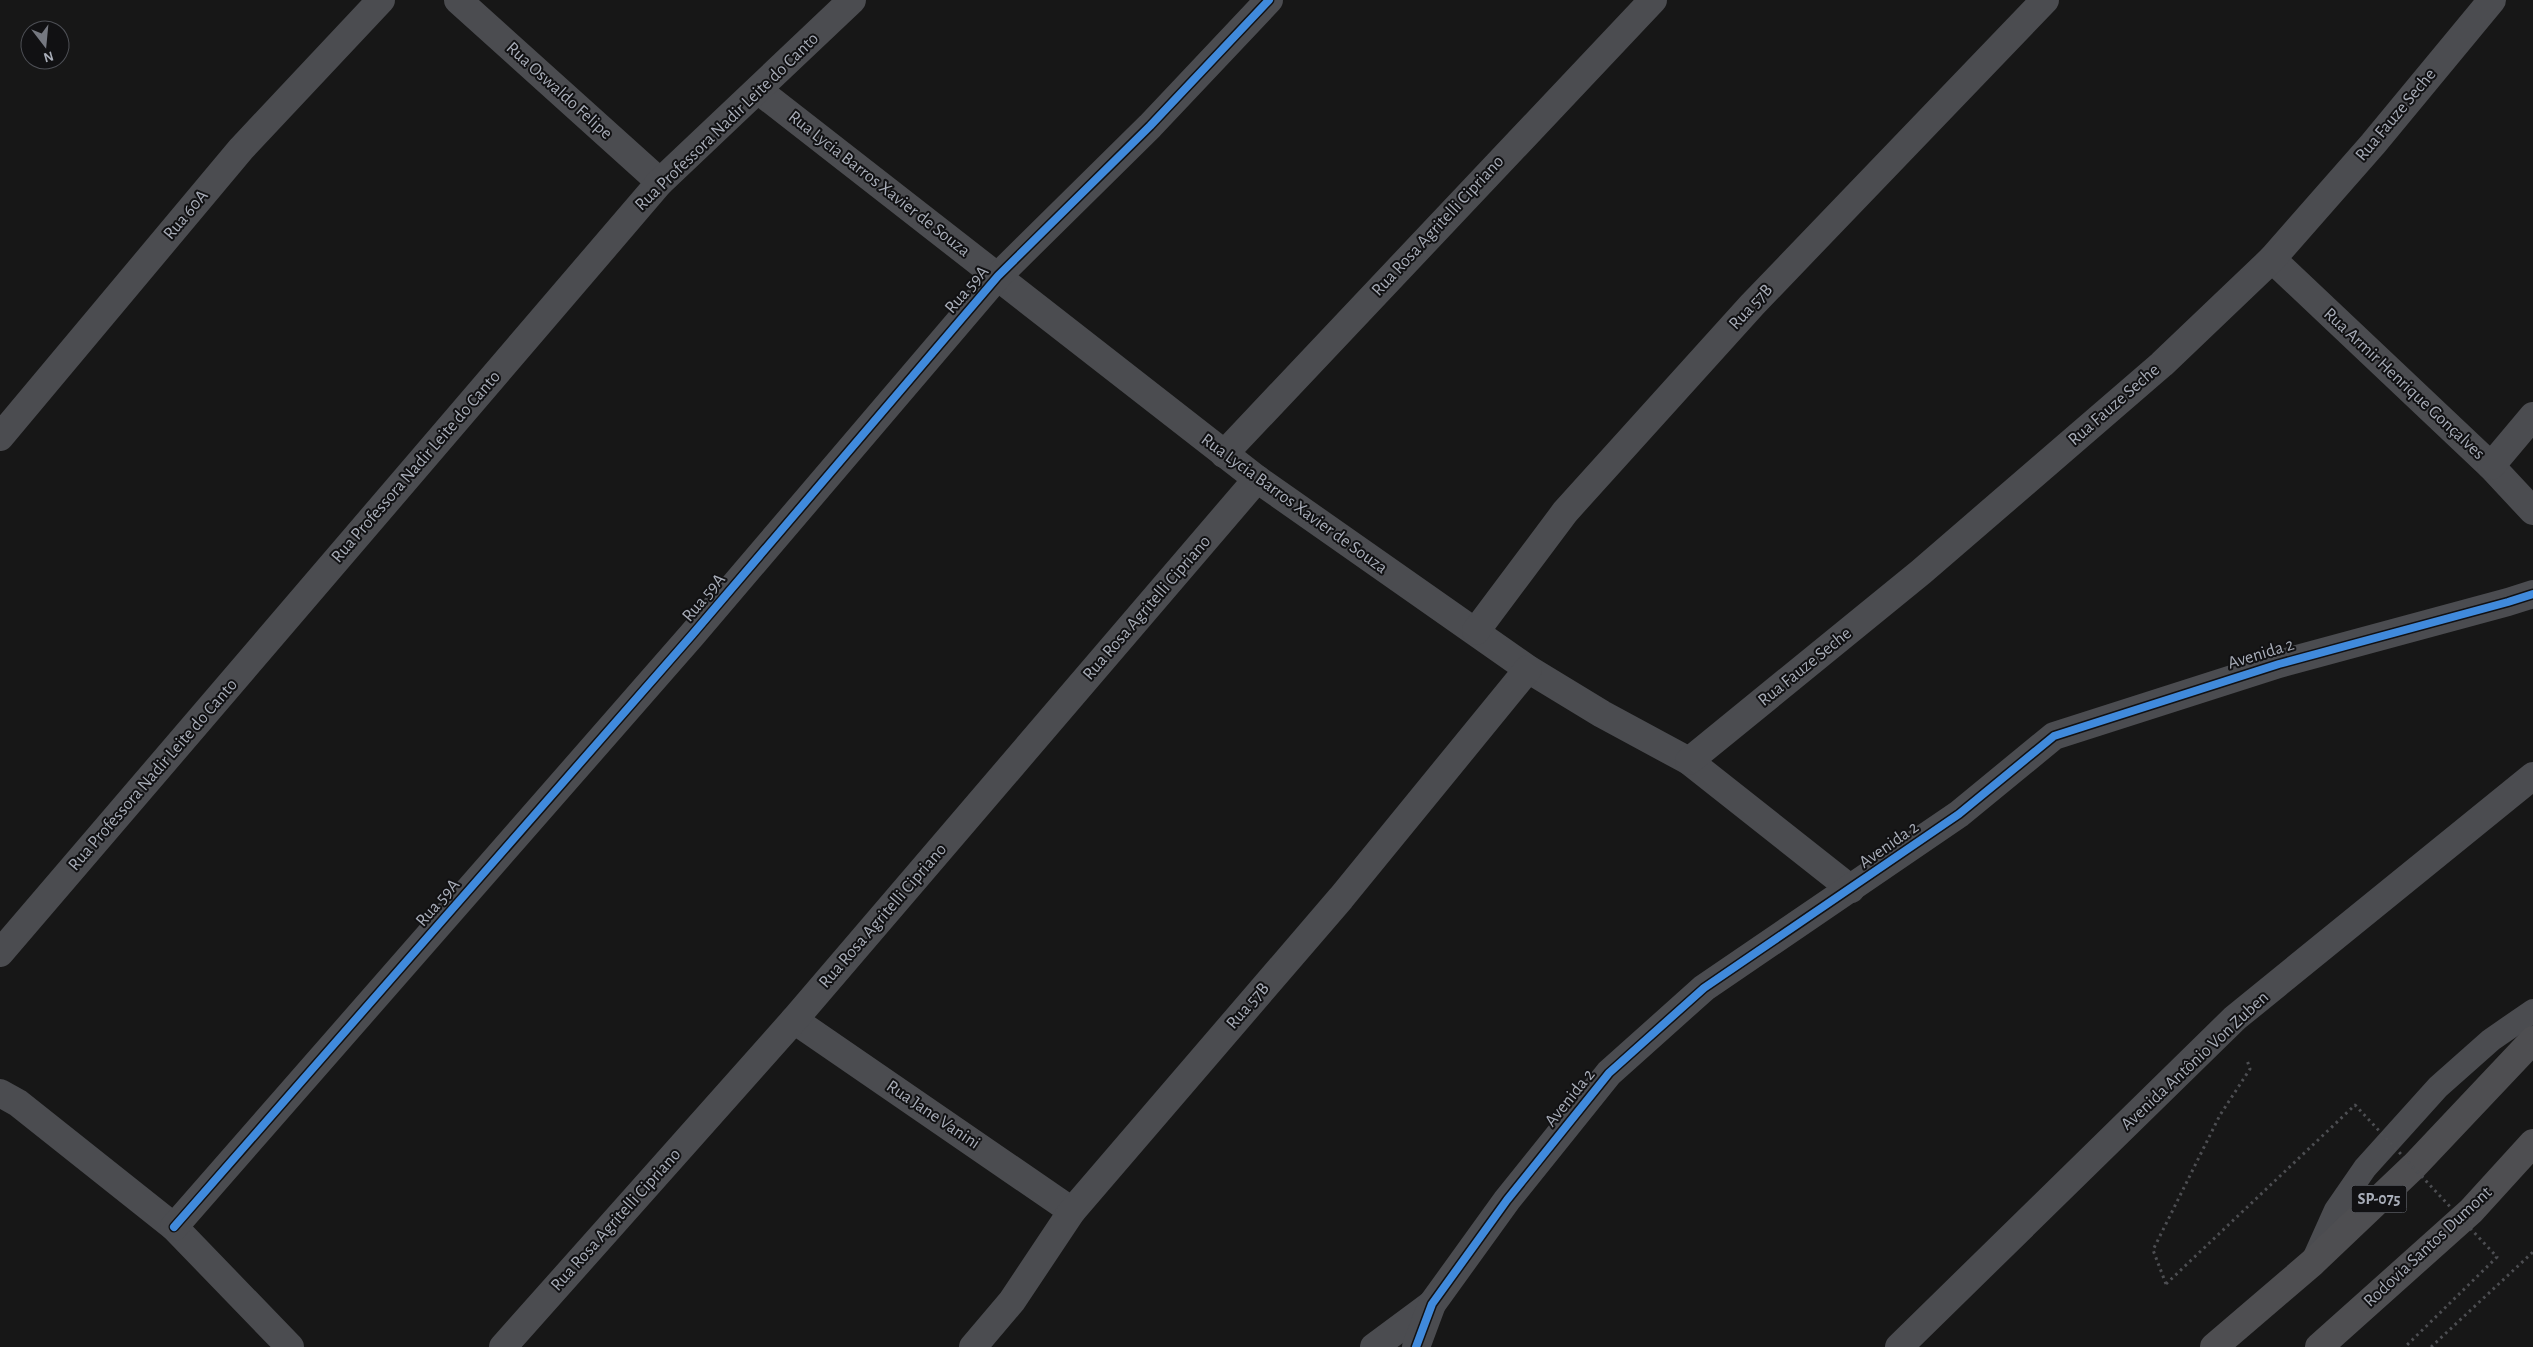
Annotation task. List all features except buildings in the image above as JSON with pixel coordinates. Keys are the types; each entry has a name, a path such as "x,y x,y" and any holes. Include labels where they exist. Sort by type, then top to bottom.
{"highway":[{"name":"SP-075","path":"2214,1347 2312,1263 2414,1166 2533,1040"},
{"name":"Rodovia Santos Dumont","path":"2319,1347 2471,1211 2533,1143"}],"street":[{"name":"Rua 60A","path":"0,437 241,149 381,0"},
{"name":"Rua Oswaldo Felipe","path":"458,0 660,182"},
{"name":"Rua Professora Nadir Leite do Canto","path":"0,953 660,182 852,0"},
{"name":"Rua 59A","path":"174,1227 692,635 998,276 1150,126 1269,0"},
{"name":"Rua Rosa Agritelli Cipriano","path":"1224,454 1653,0"},
{"name":"Rua 57B","path":"1476,631 1565,512 1598,475 1752,305 2045,0"},
{"name":"Rua Fauze Seche","path":"1689,761 1929,566 2162,364 2272,259 2373,144 2492,0"},
{"name":"Rua Lycia Barros Xavier de Souza","path":"758,90 1257,479 1408,587 1476,631 1528,669 1602,714 1689,761 1851,889"},
{"name":"Rua Armir Henrique Gonçalves","path":"2272,259 2491,466 2533,511"},
{"path":"2491,466 2533,416"},
{"name":"Rua Rosa Agritelli Cipriano","path":"503,1347 794,1020 1257,479"},
{"name":"Avenida 2","path":"1416,1347 1432,1304 1507,1200 1609,1073 1704,988 1959,814 2054,736 2279,664 2533,594"},
{"name":"Rua 57B","path":"973,1347 1012,1301 1072,1211 1341,898 1528,669"},
{"name":"Avenida Antônio Von Zuben","path":"1899,1347 2235,1018 2533,776"},
{"name":"Rua Jane Vanini","path":"794,1020 1072,1211"},
{"path":"0,1094 18,1103 174,1227 290,1347"},
{"path":"1374,1347 1432,1304"}],"lane":[{"path":"2312,1263 2336,1210 2365,1168 2438,1088 2491,1040 2533,1011"}],"path":[{"path":"2235,1018 2250,1069 2220,1115 2152,1250 2166,1284 2354,1105 2497,1257 2405,1347"},
{"path":"2431,1347 2533,1252"}],"cycle path":[{"path":"174,1227 692,635 998,276 1150,126 1269,0"},
{"path":"1416,1347 1432,1304 1507,1200 1609,1073 1704,988 1959,814 2054,736 2279,664 2533,594"}]}
